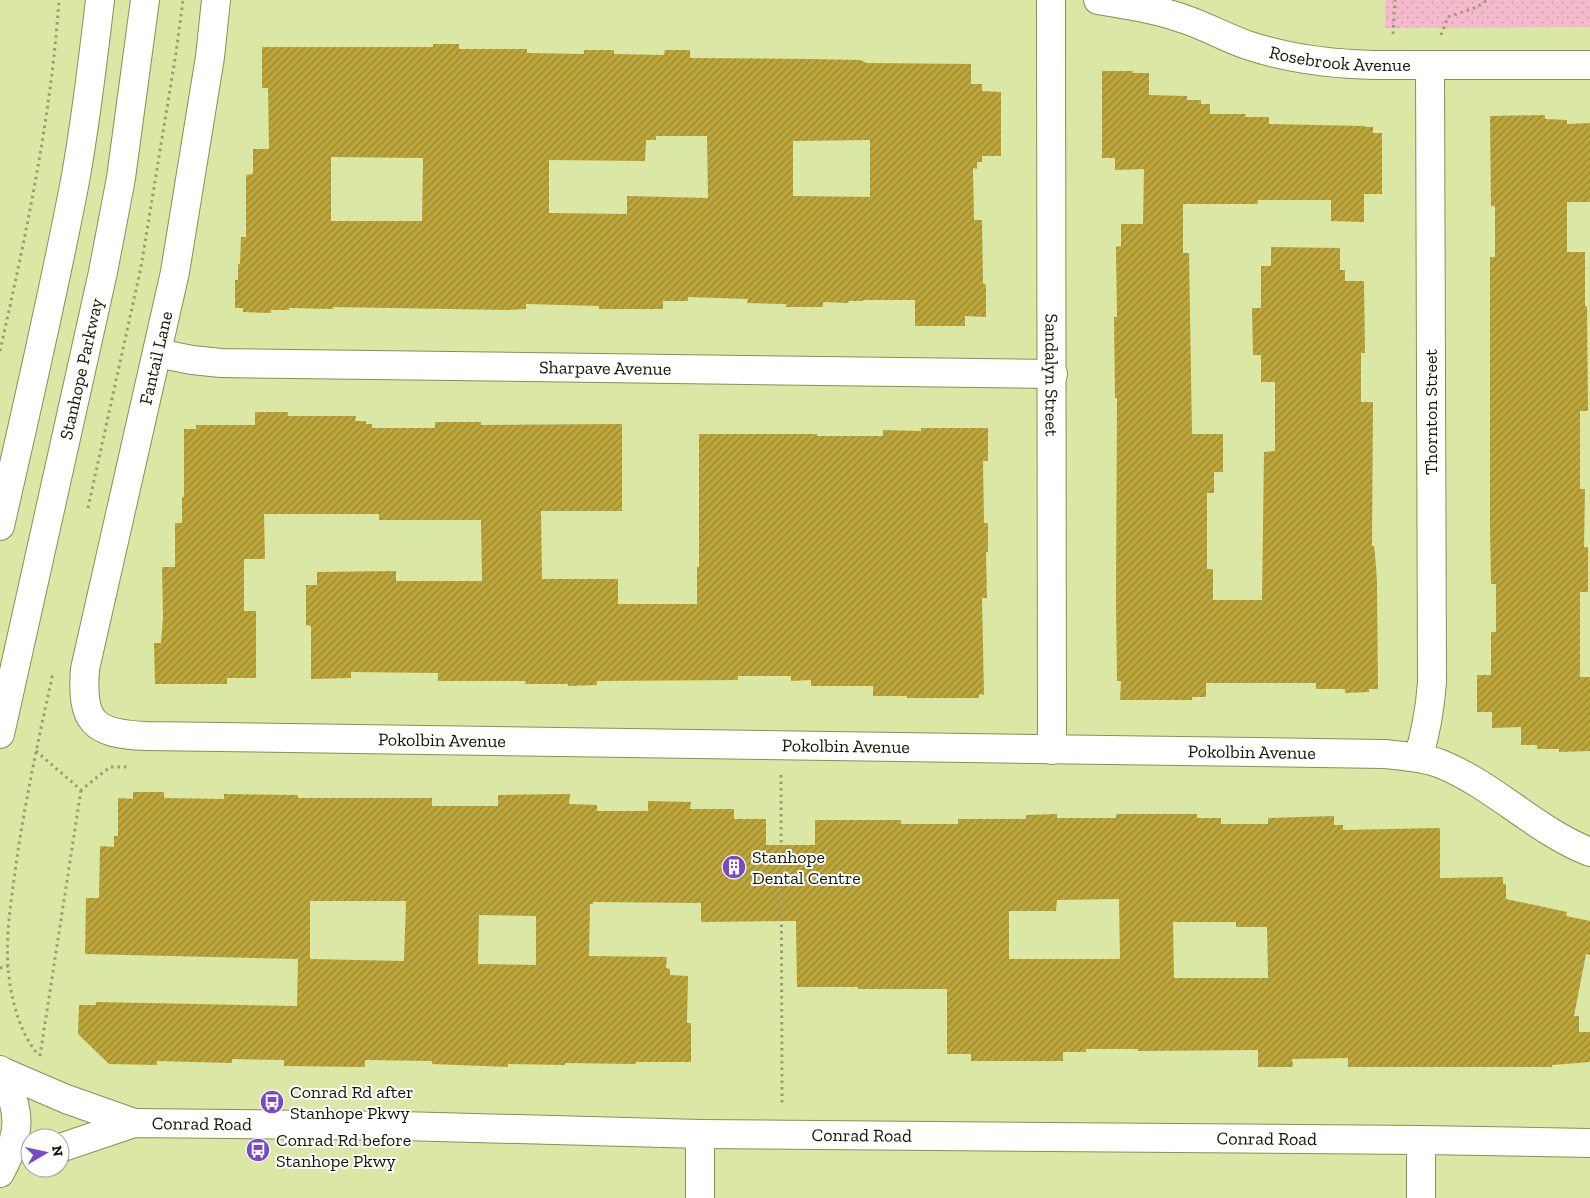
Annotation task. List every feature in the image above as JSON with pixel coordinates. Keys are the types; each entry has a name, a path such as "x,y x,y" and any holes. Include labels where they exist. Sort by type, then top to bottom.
{"street":[{"path":"0,526 75,180 88,98 100,0"},
{"name":"Stanhope Parkway","path":"0,734 103,272 121,178 145,0"},
{"name":"Fantail Lane","path":"87,712 83,692 85,669 158,353 178,254 208,66 216,0"},
{"name":"Sandalyn Street","path":"1051,0 1053,374 1052,750"},
{"name":"Rosebrook Avenue","path":"1098,0 1152,8 1190,10 1246,45 1296,58 1345,64 1590,65"},
{"name":"Thornton Street","path":"1418,758 1430,714 1432,682 1430,65"},
{"name":"Sharpave Avenue","path":"158,353 192,360 221,363 1053,374"},
{"name":"Pokolbin Avenue","path":"87,712 95,723 108,731 140,736 1384,754 1418,758 1439,763 1458,772 1556,835 1590,852"},
{"path":"0,1070 9,1088 17,1121 12,1151 0,1173"},
{"name":"Conrad Road","path":"0,1070 66,1099 134,1123 401,1126 700,1134 1590,1143"},
{"name":"Conrad Road","path":"70,1145 134,1123"},
{"path":"700,1134 700,1198"},
{"path":"1421,1140 1421,1198"},
{"path":"0,1173 20,1164"}],"path":[{"path":"0,351 23,246 41,144 55,54 59,0"},
{"path":"1393,34 1395,0"},
{"path":"1441,35 1448,17 1477,7 1487,0"},
{"path":"36,751 81,790"},
{"path":"40,1058 81,790 110,767 136,767"},
{"path":"781,774 782,1134"},
{"path":"0,968 8,966"}],"shaded area":[{"path":"1385,0 1590,0 1590,27 1385,28"}],"building":[{"path":"433,44 459,44 459,49 527,49 527,53 584,54 584,50 614,50 614,54 664,55 665,50 690,50 690,58 860,60 867,63 971,64 971,84 982,84 982,91 1001,92 1001,156 982,156 982,162 977,162 977,169 973,168 974,220 982,220 983,284 986,284 986,317 965,316 965,326 915,326 915,300 863,300 848,301 849,303 823,302 823,307 786,307 786,304 747,303 748,299 688,297 688,301 663,301 663,309 599,309 599,306 526,304 526,309 508,310 333,307 333,309 289,308 289,310 271,310 271,313 243,312 243,308 235,308 235,280 238,280 241,237 246,237 246,175 253,174 253,149 269,149 268,88 262,88 262,47 433,47","holes":["656,136 707,136 708,198 627,196 627,214 549,213 549,160 645,161 646,140 656,140","870,140 870,197 793,196 793,141","331,157 423,158 422,221 331,221"]},
{"path":"1102,71 1149,73 1149,95 1187,96 1187,100 1201,100 1201,104 1210,104 1210,114 1246,114 1245,117 1269,117 1269,124 1365,126 1373,127 1373,133 1382,133 1382,194 1364,194 1364,222 1331,221 1331,200 1258,200 1258,204 1183,204 1183,253 1189,253 1192,434 1223,434 1223,472 1214,472 1214,493 1207,493 1207,569 1213,569 1213,600 1262,600 1264,452 1275,451 1275,382 1261,382 1261,355 1253,355 1252,308 1261,308 1261,266 1271,266 1271,247 1340,248 1340,270 1345,270 1345,281 1364,281 1365,353 1361,353 1361,402 1373,402 1372,546 1374,546 1377,582 1378,689 1369,689 1369,692 1345,693 1345,689 1316,689 1316,683 1206,683 1206,697 1192,697 1192,700 1120,700 1121,681 1117,681 1116,602 1117,398 1115,398 1114,317 1117,317 1116,247 1121,246 1121,224 1143,224 1144,169 1115,170 1115,158 1102,158"},
{"path":"1545,115 1545,119 1567,120 1567,124 1590,123 1590,202 1567,202 1567,252 1585,252 1588,411 1580,411 1580,489 1585,489 1584,547 1588,547 1588,592 1580,592 1580,677 1590,677 1590,751 1559,752 1559,749 1537,749 1537,745 1521,745 1521,727 1492,728 1492,712 1477,712 1477,675 1491,675 1491,632 1496,632 1496,584 1491,584 1490,525 1490,257 1495,257 1495,206 1491,206 1490,116"},
{"path":"255,412 288,412 288,416 356,416 355,421 366,421 366,424 372,424 372,428 435,428 435,422 481,422 481,425 622,424 622,511 541,511 542,579 618,579 618,604 697,604 697,567 699,567 699,434 883,436 883,430 921,431 921,428 988,428 988,461 983,461 984,523 988,523 988,552 986,552 987,598 982,598 984,695 979,694 979,698 873,696 873,686 811,686 811,680 791,681 791,676 738,676 738,680 597,681 597,685 568,686 568,684 525,684 526,681 438,681 438,673 351,672 351,678 311,679 311,626 306,625 306,585 317,585 317,572 396,571 396,581 482,581 481,520 379,520 379,514 264,514 265,559 244,559 244,611 256,611 256,678 227,678 227,684 155,684 154,643 161,643 163,618 162,567 175,567 175,523 182,523 184,429 196,429 196,425 255,425"},
{"path":"133,792 164,792 164,798 224,799 224,794 298,795 298,798 432,798 432,806 498,806 498,795 570,794 569,804 597,805 597,811 648,811 648,801 691,802 690,809 734,809 734,819 766,819 766,845 815,845 815,820 901,820 901,824 958,824 958,819 1026,819 1026,815 1057,814 1057,818 1116,818 1116,814 1197,814 1197,818 1221,818 1221,824 1268,824 1268,818 1334,816 1334,825 1343,825 1343,830 1440,828 1440,878 1503,877 1503,884 1506,884 1506,899 1567,912 1566,916 1590,921 1590,955 1586,954 1574,1016 1579,1016 1579,1032 1590,1032 1590,1062 1552,1065 1552,1067 1348,1067 1348,1058 1292,1059 1293,1067 1258,1067 1258,1050 1138,1051 1138,1049 1086,1049 1086,1052 1063,1052 1063,1061 971,1061 971,1054 947,1054 947,989 797,987 796,921 701,922 701,903 593,902 593,904 590,904 589,956 667,957 666,968 670,969 670,975 688,976 687,1023 691,1023 691,1062 636,1062 636,1064 565,1063 565,1065 508,1064 508,1067 432,1064 432,1061 365,1060 365,1067 284,1066 284,1060 232,1059 232,1063 157,1061 157,1065 109,1064 78,1034 79,1005 96,1005 96,1002 297,1006 298,959 85,954 86,898 99,898 100,846 114,847 114,836 118,836 118,798 133,799","holes":["1119,899 1120,959 1009,959 1009,911 1056,911 1057,900","310,901 406,901 404,961 310,959","479,915 536,916 536,965 478,964","1173,922 1236,922 1236,927 1267,927 1268,978 1174,978"]}],"place":[{"name":"Stanhope Dental Centre","path":"734,867"},
{"name":"Conrad Rd after Stanhope Pkwy","path":"272,1102"},
{"name":"Conrad Rd before Stanhope Pkwy","path":"258,1150"}]}
